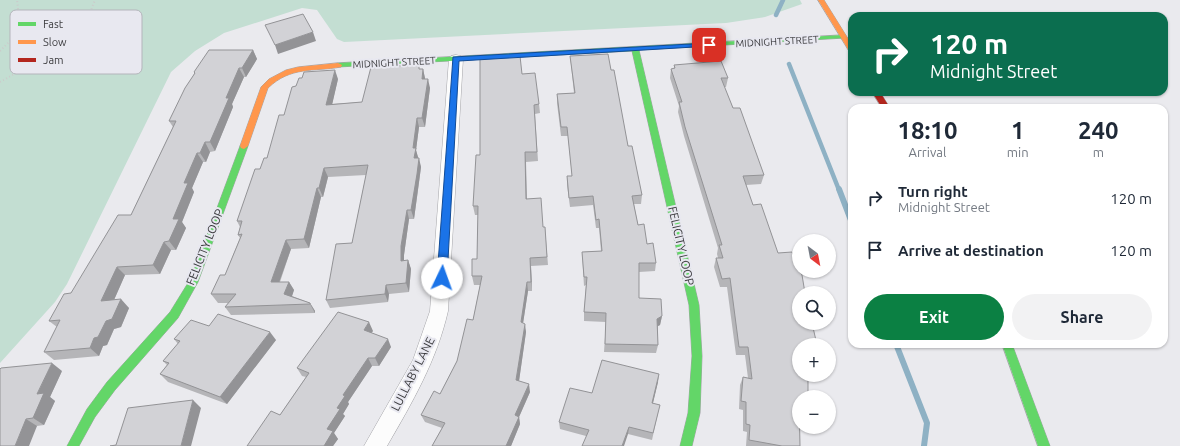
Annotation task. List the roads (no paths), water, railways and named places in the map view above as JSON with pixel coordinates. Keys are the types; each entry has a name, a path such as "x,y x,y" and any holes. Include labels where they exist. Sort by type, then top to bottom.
{"street":[{"path":"821,0 848,45"},
{"name":"MIDNIGHT STREET","path":"282,74 309,67 843,37"},
{"name":"FELICITY LOOP","path":"635,49 694,305 697,356 694,413 686,446"},
{"name":"LULLABY LANE","path":"375,446 422,362 435,329 439,311 456,59"},
{"name":"FELICITY LOOP","path":"73,446 91,413 111,386 174,315 195,279 265,88 268,83 282,74"},
{"path":"1008,348 1044,446"}],"waterway":[{"path":"776,15 783,0"},
{"path":"789,64 839,190"},
{"path":"839,189 848,213"},
{"path":"898,348 927,423 924,446"}]}
